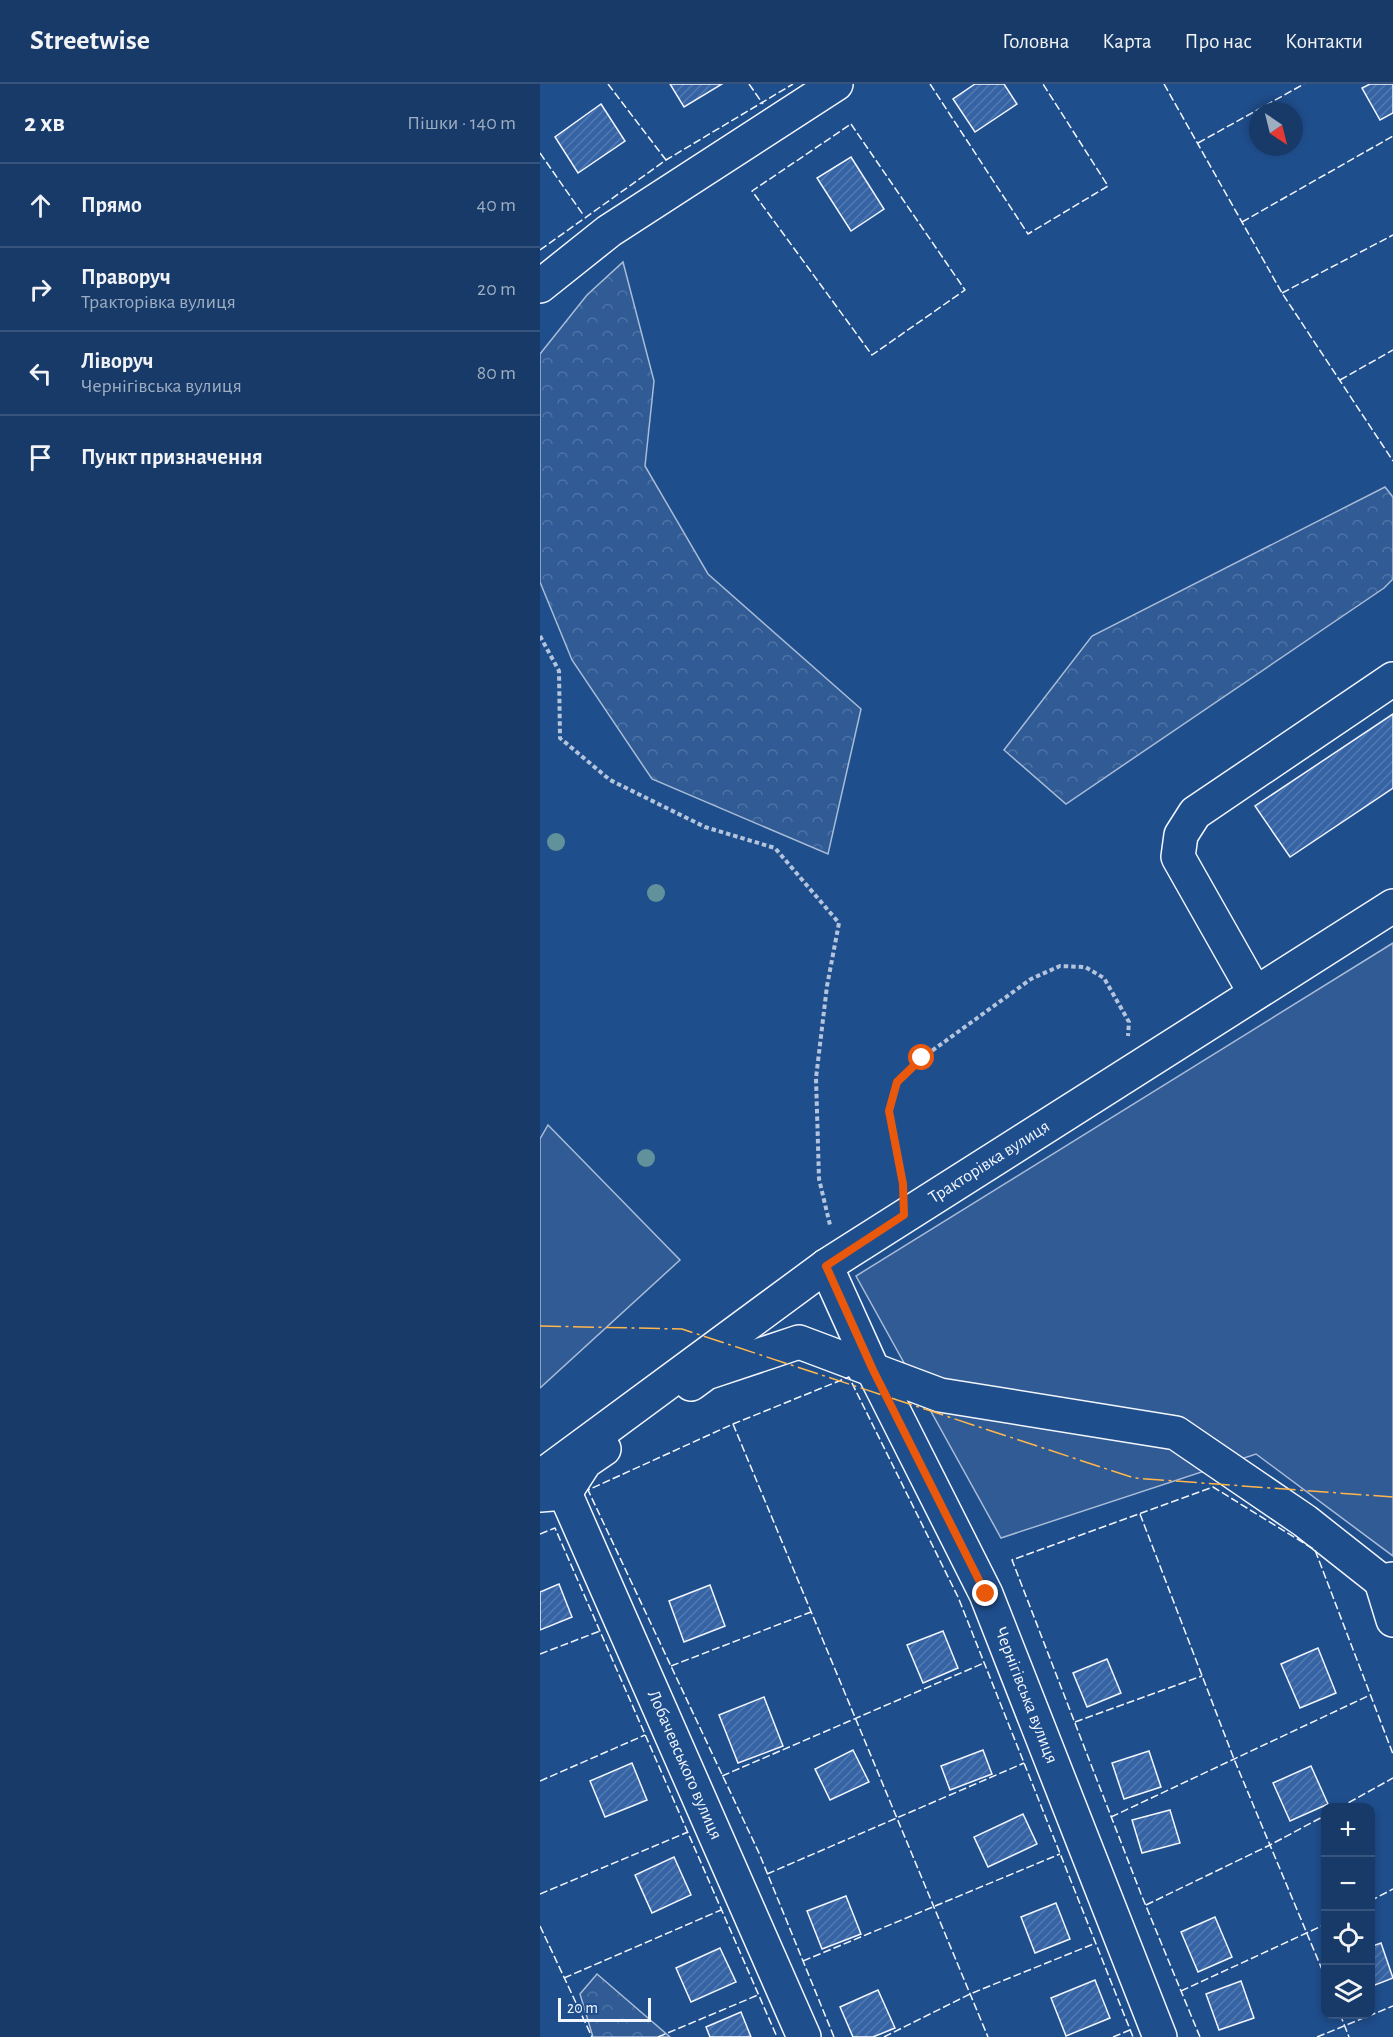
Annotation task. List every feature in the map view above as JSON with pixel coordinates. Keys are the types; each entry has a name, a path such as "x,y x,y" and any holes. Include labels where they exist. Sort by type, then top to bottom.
{"street":[{"path":"540,286 609,231 836,84"},
{"path":"1255,993 1178,857 1181,835 1195,813 1393,679"},
{"name":"Тракторівка вулиця","path":"548,1488 832,1262 1393,906"},
{"name":"Чернігівська вулиця","path":"832,1262 873,1370 986,1594 1160,2037"},
{"path":"548,1488 706,1373 799,1342 940,1395 1176,1433 1387,1580 1393,1620"},
{"name":"Лобачевського вулиця","path":"548,1488 804,2037"}],"path":[{"path":"540,636 559,671 560,738 610,780 705,827 775,848 839,923 827,986 816,1078 819,1179 832,1262"},
{"path":"904,1215 903,1184 889,1111 897,1082 922,1058 1031,979 1060,966 1085,967 1104,978 1129,1022 1123,1077"}],"shaded area":[{"path":"1393,943 1393,1556 1256,1454 1001,1538 856,1276"},
{"path":"548,1125 680,1260 540,1388 540,1139"}],"green space":[{"path":"623,262 654,381 645,466 708,574 861,709 828,854 652,779 572,660 540,582 540,354 587,295"},
{"path":"1385,487 1393,497 1393,579 1384,588 1066,804 1004,750 1092,636"},
{"path":"597,1974 670,2037 593,2037 580,1994"}],"building":[{"path":"670,84 722,84 684,107"},
{"path":"975,84 1004,84 1017,104 975,132 953,99"},
{"path":"1370,84 1393,84 1393,113 1380,120 1362,88"},
{"path":"601,104 625,141 578,173 555,137"},
{"path":"851,157 884,209 851,231 817,178"},
{"path":"1393,714 1393,788 1290,857 1255,806"},
{"path":"559,1584 572,1617 540,1630 540,1592"},
{"path":"710,1585 725,1626 684,1642 669,1601"},
{"path":"943,1631 958,1668 923,1683 907,1645"},
{"path":"1318,1648 1336,1693 1300,1708 1281,1664"},
{"path":"1107,1659 1121,1693 1087,1707 1073,1673"},
{"path":"764,1697 783,1746 738,1763 719,1715"},
{"path":"853,1750 869,1782 830,1800 815,1769"},
{"path":"983,1750 992,1774 950,1790 941,1766"},
{"path":"1149,1751 1161,1787 1124,1799 1112,1763"},
{"path":"632,1763 647,1800 605,1817 590,1781"},
{"path":"1311,1766 1328,1803 1321,1803 1321,1807 1290,1821 1273,1783"},
{"path":"1170,1810 1180,1843 1142,1853 1132,1820"},
{"path":"1023,1814 1037,1844 988,1867 974,1837"},
{"path":"674,1857 691,1895 652,1913 635,1875"},
{"path":"846,1896 861,1934 822,1949 807,1911"},
{"path":"1056,1903 1070,1939 1035,1953 1021,1917"},
{"path":"1215,1917 1232,1957 1198,1972 1181,1932"},
{"path":"1381,1943 1393,1978 1375,1985 1375,1965 1375,1945"},
{"path":"720,1948 736,1982 691,2002 676,1968"},
{"path":"1095,1980 1110,2018 1066,2036 1051,1998"},
{"path":"1241,1981 1254,2018 1219,2030 1206,1994"},
{"path":"878,1990 895,2028 873,2037 853,2037 840,2007"},
{"path":"741,2012 751,2037 710,2037 706,2027"}],"fence":[{"path":"608,84 666,160"},
{"path":"749,84 763,104"},
{"path":"540,250 666,160 793,84"},
{"path":"930,84 1028,234 1108,186 1043,84"},
{"path":"1164,84 1282,293 1393,461"},
{"path":"1198,143 1304,84"},
{"path":"851,124 965,290 872,355 752,191 851,124"},
{"path":"1242,222 1393,136"},
{"path":"540,153 584,216"},
{"path":"1282,293 1393,235"},
{"path":"1340,380 1393,350"},
{"path":"834,2037 759,1853 588,1490 733,1424 849,1377 958,1597 1133,2037"},
{"path":"733,1424 988,2037"},
{"path":"1200,2037 1141,1894 1012,1560 1213,1487 1315,1550 1393,1754"},
{"path":"1140,1514 1234,1759 1321,1967"},
{"path":"540,1534 555,1528 777,2037"},
{"path":"671,1666 811,1612"},
{"path":"540,1654 600,1631"},
{"path":"722,1776 984,1663"},
{"path":"1075,1722 1202,1676"},
{"path":"1111,1817 1370,1695"},
{"path":"540,1781 645,1735"},
{"path":"767,1874 1024,1763"},
{"path":"1348,1803 1393,1778"},
{"path":"1146,1905 1321,1818"},
{"path":"540,1894 688,1832"},
{"path":"803,1961 1060,1854"},
{"path":"1375,1898 1393,1889"},
{"path":"564,1978 721,1910"},
{"path":"540,1926 592,2037"},
{"path":"1181,1991 1321,1926"},
{"path":"884,2037 970,1994 1096,1943"},
{"path":"658,2037 758,1995"},
{"path":"1317,2037 1393,2006"},
{"path":"1342,2019 1349,2037"},
{"path":"1113,2037 1130,2030"}],"power":[{"path":"540,1326 682,1329 1134,1478 1393,1497"}],"route":[{"path":"922,1058 897,1082 889,1111 895,1152 903,1184 904,1215 826,1266 873,1370 986,1594"}]}
